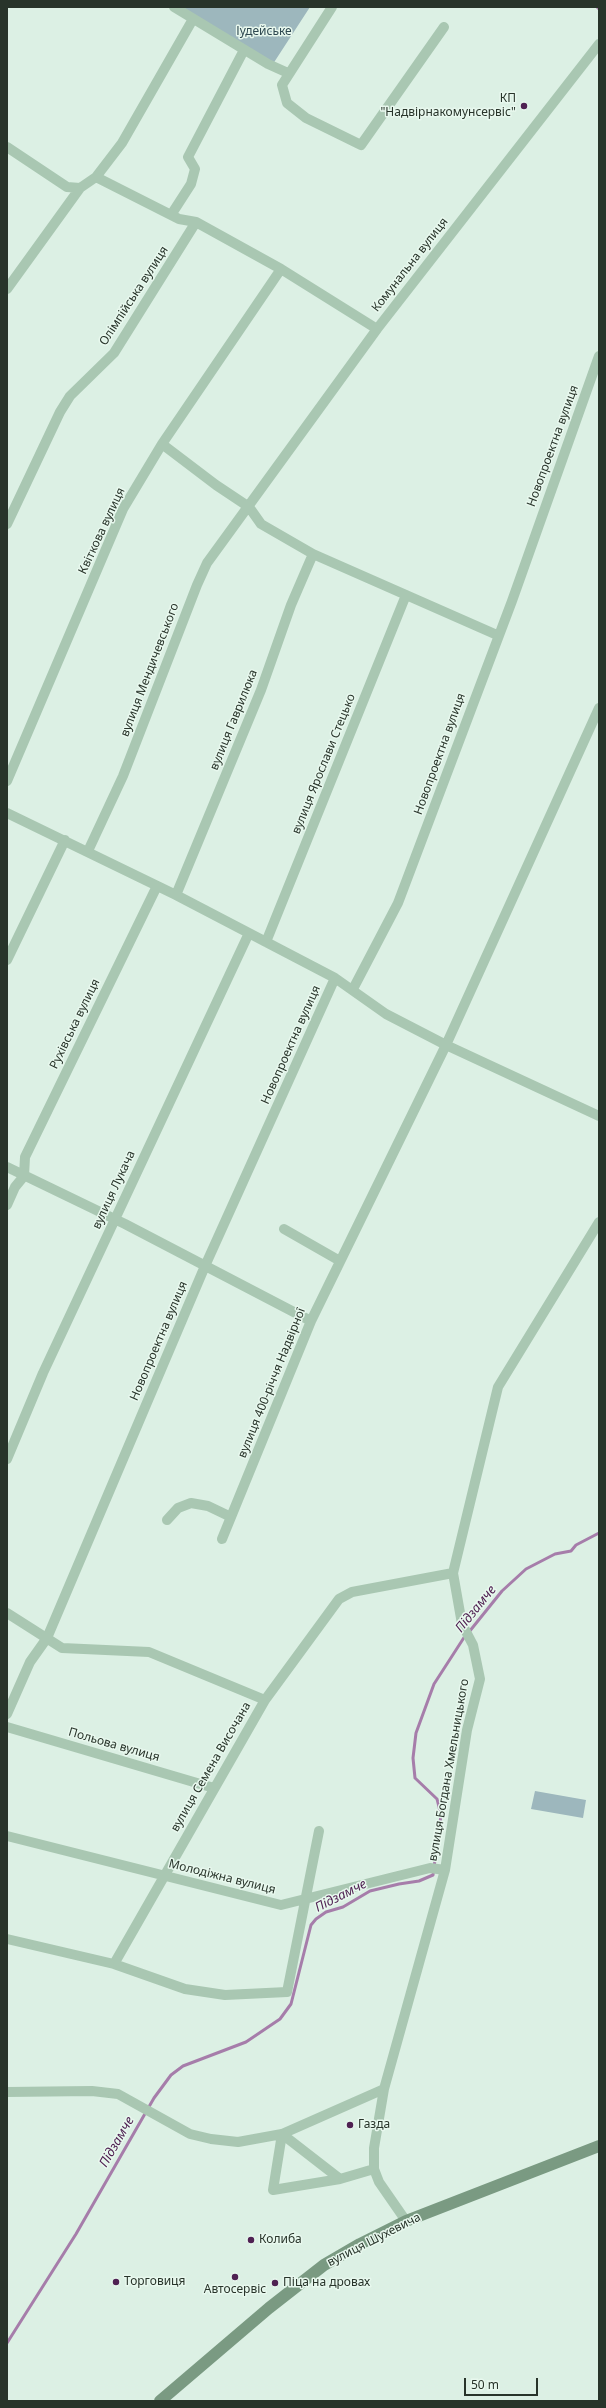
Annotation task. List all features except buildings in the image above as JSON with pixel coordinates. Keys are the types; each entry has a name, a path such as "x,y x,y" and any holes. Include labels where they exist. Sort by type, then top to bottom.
{"main road":[{"name":"вулиця Шухевича","path":"160,2401 269,2308 324,2266 406,2221 599,2146"}],"street":[{"path":"174,7 268,64 288,73"},
{"path":"332,7 288,73 282,85 287,103 306,118 361,145 444,26"},
{"path":"7,289 80,188 96,177 122,143 193,18"},
{"name":"Комунальна вулиця","path":"250,507 376,329 599,44"},
{"path":"171,215 191,184 195,169 188,157 244,50"},
{"path":"7,147 67,187 80,188"},
{"path":"96,177 171,215 196,222 281,269 376,329"},
{"name":"Олімпійська вулиця","path":"7,524 60,412 70,396 118,347 196,222"},
{"name":"Квіткова вулиця","path":"7,782 123,509 162,444 281,269"},
{"name":"Новопроектна вулиця","path":"353,989 398,903 497,635 512,601 599,356"},
{"path":"162,444 216,485 250,507 261,524 313,554 497,635"},
{"name":"вулиця Мендичевського","path":"88,851 123,776 197,585 208,563 250,507"},
{"name":"вулиця Гаврилюка","path":"176,895 261,690 291,605 313,554"},
{"name":"вулиця Ярослави Стецько","path":"266,942 406,595"},
{"path":"446,1045 599,708"},
{"path":"7,813 176,895 335,978 353,989 386,1014 446,1045 599,1116"},
{"path":"7,960 65,840"},
{"name":"Рухівська вулиця","path":"24,1176 25,1157 157,886"},
{"name":"вулиця Лукача","path":"7,1460 43,1373 249,933"},
{"name":"Новопроектна вулиця","path":"7,1714 30,1662 47,1638 205,1266 335,978"},
{"name":"вулиця 400-річчя Надвірної","path":"222,1539 311,1321 446,1045"},
{"path":"7,1167 311,1321"},
{"path":"7,1205 15,1187 24,1176"},
{"name":"вулиця Богдана Хмельницького","path":"406,2221 379,2182 374,2169 374,2148 384,2089 438,1869 467,1730 480,1679 473,1644 462,1624 454,1573 498,1387 599,1222"},
{"path":"284,1229 340,1261"},
{"path":"167,1520 178,1508 191,1503 208,1506 231,1517"},
{"name":"вулиця Семена Височана","path":"114,1964 265,1700 339,1599 352,1592 454,1573"},
{"path":"7,1613 62,1648 149,1652 265,1700"},
{"name":"Польова вулиця","path":"7,1728 214,1788"},
{"path":"7,1939 114,1964 192,1990 225,1996 287,1992 319,1831"},
{"name":"Молодіжна вулиця","path":"7,1836 281,1905 305,1900 335,1890 438,1869"},
{"path":"7,2092 92,2092 118,2094 190,2134 211,2139 238,2142 282,2134 384,2089"},
{"path":"282,2134 273,2190 340,2179 374,2169"},
{"path":"282,2134 340,2179"}],"green space":[{"name":"Іудейське","path":"178,7 310,7 271,67"},
{"path":"535,1791 586,1800 583,1818 531,1809"}],"waterway":[{"name":"Підзамче","path":"469,1632 502,1591 526,1569 555,1554 571,1551 576,1545 599,1533"},
{"name":"Підзамче","path":"7,2343 76,2234 154,2098 171,2075 183,2066 246,2042 280,2019 291,2004 311,1925 316,1919 326,1912 343,1907 370,1891 419,1881 433,1875 441,1815 437,1799 415,1778 413,1758 416,1733 434,1684 465,1636"}],"place":[{"name":"КП \"Надвірнакомунсервіс\"","path":"524,106"},
{"name":"Газда","path":"350,2125"},
{"name":"Колиба","path":"251,2240"},
{"name":"Автосервіс","path":"235,2277"},
{"name":"Торговиця","path":"116,2282"},
{"name":"Піца на дровах","path":"275,2283"}]}
